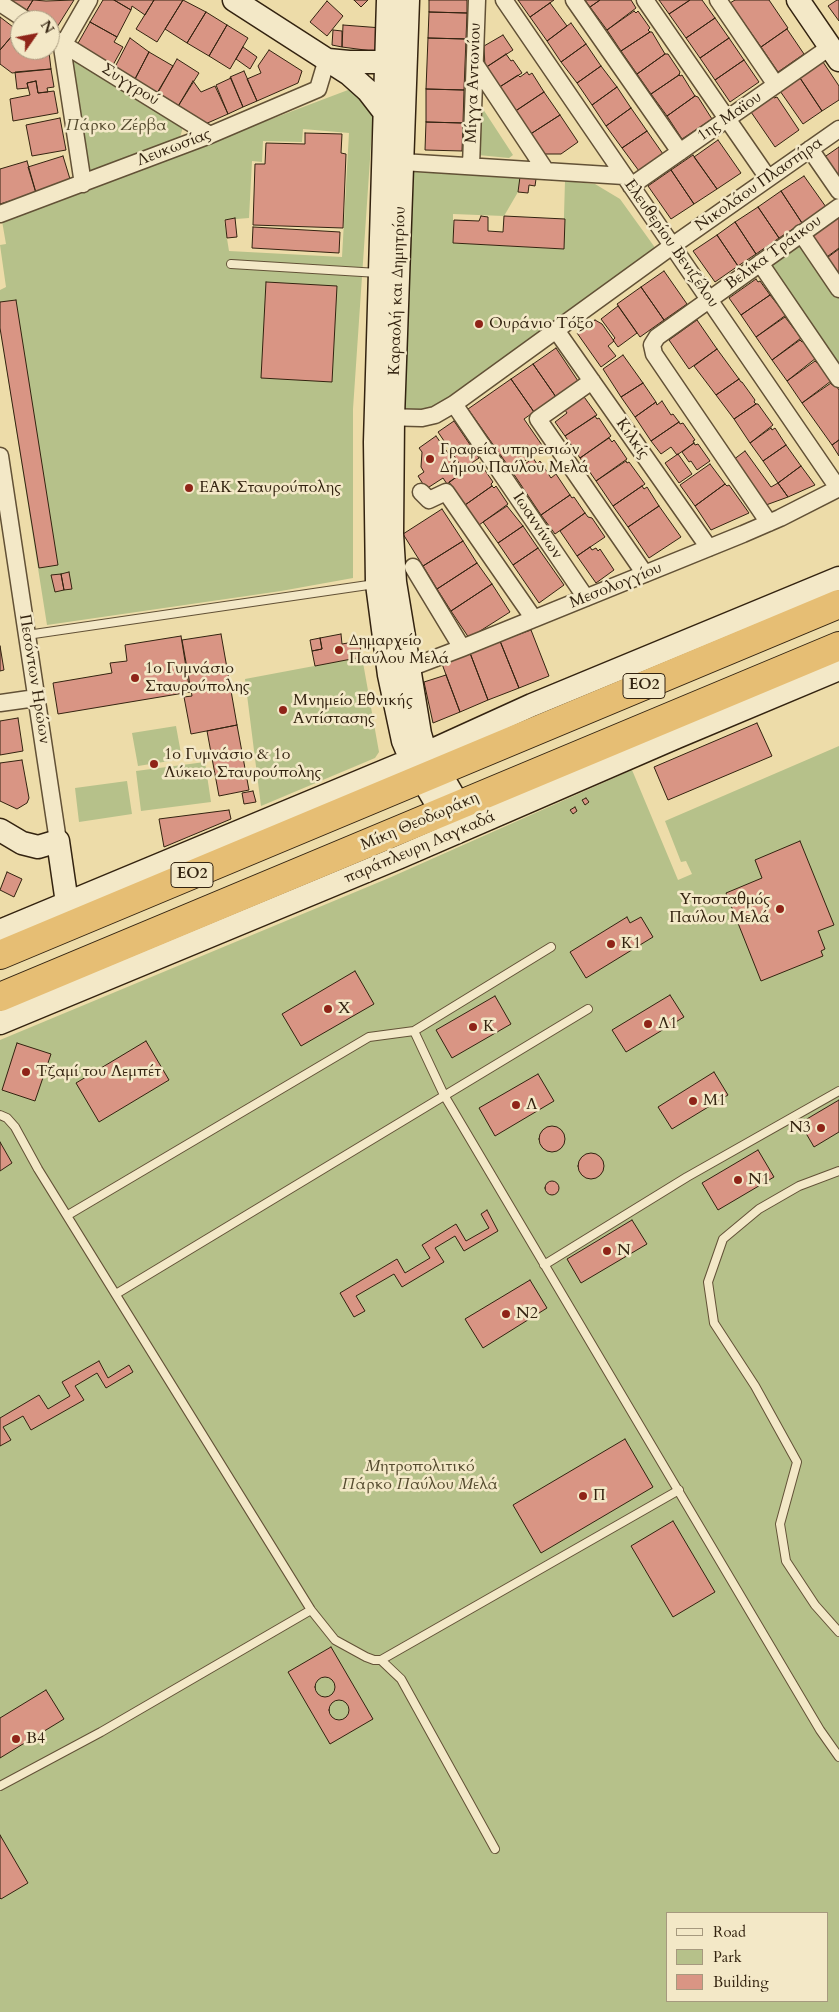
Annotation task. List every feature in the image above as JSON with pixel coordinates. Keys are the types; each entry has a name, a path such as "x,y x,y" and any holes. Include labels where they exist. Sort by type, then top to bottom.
{"highway":[{"name":"ΕΟ2","path":"0,955 425,766 839,604"},
{"name":"Μίκη Θεοδωράκη","path":"0,997 457,820 839,646"}],"street":[{"path":"60,35 89,0"},
{"path":"234,0 358,82 374,98 385,113"},
{"name":"Καραολή και Δημητρίου","path":"388,0 396,62 402,162 375,543 386,583 399,672 403,741 425,766 457,820"},
{"name":"Καραολή και Δημητρίου","path":"384,417 380,273 385,113 408,0"},
{"name":"Μίγγα Αντωνίου","path":"471,166 477,0"},
{"name":"Ελευθερίου Βενιζέλου","path":"504,0 839,488"},
{"path":"574,0 680,152"},
{"path":"645,0 768,178"},
{"path":"718,0 776,85"},
{"path":"805,2 834,54"},
{"name":"Συγγρού","path":"60,42 210,135"},
{"path":"60,45 62,47 83,184"},
{"name":"1ης Μαϊου","path":"627,181 680,152 776,85 834,54"},
{"path":"327,60 396,62"},
{"name":"Λευκωσίας","path":"0,214 210,135 318,89 327,60"},
{"path":"475,64 546,171"},
{"name":"Νικολάου Πλαστήρα","path":"384,417 422,418 435,415 454,404 672,246 839,129"},
{"path":"810,150 839,191"},
{"path":"402,162 546,171 627,181"},
{"name":"Βελίκα Τράικου","path":"769,523 654,354 652,345 657,337 839,207"},
{"path":"801,233 839,288"},
{"path":"760,263 839,378"},
{"name":"Κιλκίς","path":"556,330 709,548"},
{"path":"592,381 538,419 645,574"},
{"name":"Ιωαννίνων","path":"454,404 586,598"},
{"name":"Πεσόντων Ηρώων","path":"0,456 8,559 27,635 67,903"},
{"name":"Μεσολογγίου","path":"399,672 769,523 839,488"},
{"path":"421,492 429,500 446,492 534,619"},
{"path":"413,567 462,648"},
{"path":"0,931 67,903 425,766 532,705 839,578"},
{"name":"παράπλευρη Λαγκαδά","path":"0,1023 457,820 677,737 839,669"},
{"path":"0,703 36,698"},
{"path":"0,830 22,843 38,846 58,841"}],"lane":[{"path":"231,264 380,273"},
{"path":"27,635 386,583"},
{"path":"68,1215 369,1037 414,1031 552,947"},
{"path":"116,1294 588,1009"},
{"path":"414,1031 444,1095 820,1730 839,1756"},
{"path":"544,1265 687,1178 839,1091"},
{"path":"0,1115 7,1118 16,1128 38,1169 311,1610 335,1640 366,1657 381,1660 679,1490"},
{"path":"839,1171 799,1186 759,1209 723,1239 708,1282 714,1323 756,1386 797,1462 780,1524 786,1561 815,1605 839,1632"},
{"path":"0,1786 101,1732 311,1610"},
{"path":"381,1660 401,1679 495,1849"}],"green space":[{"name":"Πάρκο Ζέρβα","path":"67,57 183,127 179,141 89,172"},
{"name":"EAK Σταυρούπολης","path":"348,90 358,95 373,115 353,409 353,578 281,591 47,625 0,328 0,290 6,287 0,245 6,244 2,221","holes":["303,129 349,133 342,257 229,251 224,220 249,218 252,161 262,162 263,141 302,142"]},
{"path":"481,106 513,155 509,158 478,155"},
{"name":"Ουράνιο Τόξο","path":"414,172 522,176 518,192 504,216 453,214 453,243 563,249 565,181 595,184 620,199 656,249 448,399 421,412 401,412"},
{"path":"800,240 839,297 839,371 765,265"},
{"path":"362,657 379,752 375,758 261,806 245,679"},
{"path":"176,726 182,759 138,766 132,733"},
{"name":"Μητροπολιτικό Πάρκο Παύλου Μελά","path":"839,746 839,2012 0,2012 0,1040 389,878 632,770 678,880 692,874 686,861 681,862 665,821"},
{"path":"205,762 211,802 141,811 136,771"},
{"path":"127,781 132,814 79,822 75,788"}],"building":[{"path":"8,0 33,0 27,10 21,10"},
{"path":"33,0 74,0 60,22 60,10 27,10"},
{"path":"103,0 114,0 131,10 117,37 90,22"},
{"path":"114,0 154,0 145,15 132,6 131,10"},
{"path":"154,0 183,0 157,42 136,29"},
{"path":"183,0 206,12 187,43 165,29"},
{"path":"354,0 368,0 361,7"},
{"path":"429,0 467,0 467,13 429,12"},
{"path":"518,0 554,0 530,17"},
{"path":"585,0 600,0 590,7"},
{"path":"600,0 631,0 636,8 607,30 590,7"},
{"path":"659,0 690,0 669,14"},
{"path":"690,0 702,0 715,18 686,38 669,14"},
{"path":"735,0 769,0 788,28 761,47 730,3"},
{"path":"839,0 839,21 828,6"},
{"path":"327,1 343,16 327,36 310,22"},
{"path":"550,3 567,26 547,41 530,17"},
{"path":"634,11 636,13 638,11 650,28 648,30 650,32 621,51 607,30"},
{"path":"206,12 227,25 209,56 187,43"},
{"path":"429,12 467,13 466,39 428,38"},
{"path":"0,17 10,25 10,38 0,50"},
{"path":"715,18 729,38 700,58 686,38"},
{"path":"90,22 117,37 114,42 123,47 113,65 77,45"},
{"path":"571,23 586,44 561,62 547,41"},
{"path":"227,25 248,38 230,69 209,56"},
{"path":"343,25 382,28 380,52 342,47"},
{"path":"787,29 804,54 778,72 761,47"},
{"path":"333,30 342,31 342,47 332,45"},
{"path":"652,32 665,54 637,74 621,51"},
{"path":"503,35 513,50 485,68 484,46"},
{"path":"10,38 10,60 50,60 51,69 12,73 0,64 0,50"},
{"path":"130,38 149,52 135,79 115,67"},
{"path":"428,38 466,39 464,90 426,89"},
{"path":"729,38 744,60 715,80 700,58"},
{"path":"586,44 601,66 577,83 561,62"},
{"path":"243,47 257,57 250,69 236,59"},
{"path":"269,50 302,71 298,83 257,101 247,79 261,73 258,66"},
{"path":"149,52 173,66 157,93 135,79"},
{"path":"506,54 522,73 498,88 485,68"},
{"path":"665,54 668,54 680,72 679,75 651,94 637,74"},
{"path":"177,59 199,73 177,108 156,96"},
{"path":"744,60 759,82 730,102 715,80"},
{"path":"823,62 839,86 839,100 822,111 800,78"},
{"path":"601,66 617,87 592,105 577,83"},
{"path":"51,69 54,87 47,88 48,92 38,93 36,81 27,83 28,88 17,89 15,72"},
{"path":"244,71 257,101 243,107 230,77"},
{"path":"527,72 529,75 532,73 544,92 514,112 498,88 518,75 520,77"},
{"path":"679,75 682,75 695,96 667,116 651,94"},
{"path":"231,78 243,107 228,114 216,85"},
{"path":"800,78 822,111 803,124 780,91"},
{"path":"36,81 38,93 54,91 58,113 13,121 10,99 30,95 27,83"},
{"path":"193,81 201,92 215,86 228,114 203,125 177,108"},
{"path":"617,87 631,108 606,126 592,105"},
{"path":"426,89 464,90 463,123 426,122"},
{"path":"544,92 560,115 529,135 514,112"},
{"path":"695,96 698,97 712,119 682,139 667,116"},
{"path":"773,97 777,97 799,130 775,147 751,112"},
{"path":"631,108 647,131 622,148 606,126"},
{"path":"560,115 578,142 561,154 541,154 529,135"},
{"path":"60,118 66,150 32,156 26,125"},
{"path":"426,122 463,123 462,151 425,150"},
{"path":"647,131 663,154 639,171 622,148"},
{"path":"305,133 342,134 341,153 346,154 343,228 253,225 255,164 265,164 266,143 305,144"},
{"path":"718,140 741,173 717,189 694,157"},
{"path":"839,147 839,182 823,158"},
{"path":"693,155 717,189 694,204 671,170"},
{"path":"63,156 70,179 36,193 28,167"},
{"path":"27,161 36,193 0,204 0,169"},
{"path":"671,170 694,204 671,219 648,186"},
{"path":"804,176 826,207 802,223 781,191"},
{"path":"520,177 536,179 535,186 529,185 528,193 518,192"},
{"path":"781,191 802,223 779,238 758,207"},
{"path":"758,207 779,238 756,254 735,222"},
{"path":"839,212 839,248 824,259 807,235"},
{"path":"481,216 488,217 488,231 503,232 504,216 565,219 564,249 453,243 454,220 479,221"},
{"path":"235,218 237,237 227,238 225,220"},
{"path":"735,222 756,254 738,266 717,235"},
{"path":"253,227 340,232 339,253 252,248"},
{"path":"717,235 738,266 715,282 693,251"},
{"path":"839,249 839,281 824,260"},
{"path":"664,271 687,304 664,320 641,287"},
{"path":"756,279 758,282 760,281 770,295 741,315 729,298"},
{"path":"266,282 337,286 332,382 261,378"},
{"path":"641,287 664,320 640,337 617,304"},
{"path":"770,295 786,315 756,337 741,315"},
{"path":"16,300 58,565 39,568 0,328 0,302"},
{"path":"618,306 637,333 618,347 613,340 615,338 601,319"},
{"path":"785,317 801,338 772,360 756,337"},
{"path":"595,320 602,324 614,341 608,346 616,356 601,367 577,333"},
{"path":"697,320 717,349 689,369 669,340"},
{"path":"800,340 804,341 816,358 787,381 772,360"},
{"path":"556,348 578,381 556,397 533,364"},
{"path":"717,349 739,379 716,395 694,366"},
{"path":"623,355 643,383 621,397 603,369"},
{"path":"815,361 819,362 831,381 802,403 787,381"},
{"path":"533,364 556,397 534,412 511,379"},
{"path":"511,379 534,412 524,419 544,448 511,470 468,409"},
{"path":"739,379 756,404 734,419 716,395"},
{"path":"643,383 656,402 635,417 621,397"},
{"path":"831,383 832,385 835,384 839,390 839,440 832,445 802,403"},
{"path":"582,394 597,415 565,436 555,422 567,413 563,407"},
{"path":"662,401 671,415 673,414 679,422 651,441 635,417 656,402 657,405"},
{"path":"758,404 773,425 750,443 734,419"},
{"path":"595,416 597,419 599,418 611,436 580,458 565,436"},
{"path":"454,421 479,458 463,469 438,432"},
{"path":"679,422 680,424 683,423 695,440 693,441 694,443 677,455 671,447 661,454 651,441"},
{"path":"771,428 772,430 775,428 786,445 763,461 750,443"},
{"path":"436,436 462,473 447,484 443,478 426,489 418,476 424,472 421,467 422,452 419,448"},
{"path":"609,438 612,442 614,440 627,459 596,481 580,458"},
{"path":"839,440 839,456 832,445"},
{"path":"694,443 695,445 698,444 710,461 697,470 682,452"},
{"path":"786,445 801,466 778,483 763,461"},
{"path":"745,451 771,487 778,483 788,497 766,505 733,460"},
{"path":"678,454 692,474 679,483 665,463"},
{"path":"533,458 537,464 540,461 551,478 556,474 570,495 541,515 511,470"},
{"path":"626,461 627,463 629,462 645,484 613,506 596,481"},
{"path":"480,463 493,482 492,486 465,505 449,482"},
{"path":"710,464 725,484 695,506 680,485"},
{"path":"801,466 815,485 788,497 778,483"},
{"path":"725,484 729,485 749,513 711,530 695,506"},
{"path":"492,486 494,488 496,486 508,504 479,525 465,505"},
{"path":"642,486 644,489 647,487 659,506 628,527 613,506"},
{"path":"570,495 572,498 574,497 585,513 555,534 541,515"},
{"path":"507,506 523,526 498,543 483,522"},
{"path":"659,506 681,537 649,558 628,527"},
{"path":"442,509 463,541 423,566 403,534"},
{"path":"585,513 588,517 592,518 605,537 577,556 560,531"},
{"path":"523,526 538,548 513,565 498,543"},
{"path":"463,541 477,563 437,589 423,566"},
{"path":"590,547 592,550 596,548 598,551 600,549 614,570 596,583 577,556"},
{"path":"538,548 564,585 539,603 513,565"},
{"path":"477,563 492,584 451,611 437,589"},
{"path":"69,572 72,589 64,590 61,574"},
{"path":"61,574 64,590 55,592 51,575"},
{"path":"492,584 510,612 469,638 451,611"},
{"path":"531,630 549,676 519,688 500,641"},
{"path":"221,634 237,725 191,734 184,697 192,696 182,640"},
{"name":"Δημαρχείο Παύλου Μελά","path":"341,634 342,644 359,641 362,657 315,666 312,651 322,649 320,638"},
{"name":"1ο Γυμνάσιο Σταυρούπολης","path":"181,636 190,692 58,714 53,683 112,673 110,663 127,661 125,645"},
{"path":"320,638 322,649 312,651 310,640"},
{"path":"500,641 519,688 488,700 470,653"},
{"path":"0,646 4,670 0,671"},
{"path":"470,653 488,700 460,712 442,664"},
{"path":"446,675 460,712 433,723 424,682"},
{"path":"18,718 23,751 0,755 0,721"},
{"path":"757,723 772,756 668,800 654,767"},
{"path":"237,725 249,790 219,796 207,731"},
{"path":"22,760 29,798 27,803 17,809 0,801 0,763"},
{"path":"253,791 256,802 244,804 242,793"},
{"path":"586,798 589,802 585,805 582,800"},
{"path":"575,807 577,811 573,814 570,810"},
{"path":"229,810 231,819 164,847 159,819"},
{"name":"Υποσταθμός Παύλου Μελά","path":"800,841 834,925 818,931 825,949 821,951 823,956 761,981 726,893 762,878 755,860"},
{"path":"7,872 22,879 14,897 0,890"},
{"name":"Κ1","path":"627,917 630,923 641,917 653,937 586,978 570,952"},
{"name":"Χ","path":"355,971 374,1004 301,1046 282,1014"},
{"name":"Λ1","path":"670,995 684,1017 626,1052 612,1030"},
{"name":"Κ","path":"495,996 511,1024 452,1058 436,1030"},
{"path":"146,1041 169,1080 99,1122 76,1083"},
{"name":"Τζαμί του Λεμπέτ","path":"17,1043 51,1054 35,1101 2,1090"},
{"name":"Μ1","path":"714,1072 728,1095 672,1129 658,1107"},
{"name":"Λ","path":"538,1074 554,1101 495,1136 479,1108"},
{"name":"Ν3","path":"839,1100 839,1132 814,1147 800,1123"},
{"path":"552,1126 561,1130 565,1139 561,1148 552,1152 543,1148 539,1139 543,1130"},
{"path":"0,1142 12,1163 0,1171"},
{"name":"Ν1","path":"758,1150 774,1177 718,1210 702,1183"},
{"path":"591,1153 600,1157 604,1166 600,1175 591,1179 582,1175 578,1166 582,1157"},
{"path":"552,1181 557,1183 559,1188 557,1193 552,1195 547,1193 545,1188 547,1183"},
{"path":"487,1210 498,1231 464,1251 455,1236 435,1248 444,1262 402,1287 394,1274 356,1296 365,1311 354,1317 340,1293 397,1259 405,1273 430,1258 422,1245 456,1224 466,1241 489,1228 481,1214"},
{"name":"Ν","path":"632,1220 647,1244 581,1283 567,1259"},
{"name":"Ν2","path":"530,1280 547,1308 483,1348 465,1319"},
{"path":"99,1361 108,1378 129,1365 133,1372 106,1388 97,1373 75,1386 84,1400 31,1430 23,1416 3,1427 11,1440 0,1446 0,1418 39,1395 48,1409 70,1396 62,1382"},
{"name":"Π","path":"625,1439 653,1487 541,1553 513,1505"},
{"path":"673,1521 715,1592 673,1617 631,1546"},
{"path":"331,1647 373,1719 330,1744 288,1672"},
{"path":"321,1677 329,1677 335,1683 335,1691 329,1697 321,1697 315,1691 315,1683"},
{"name":"Β4","path":"46,1690 64,1719 0,1758 0,1718"},
{"path":"335,1700 343,1700 349,1706 349,1714 343,1720 335,1720 329,1714 329,1706"},
{"path":"0,1835 28,1883 1,1899 0,1898"}],"place":[{"name":"Ουράνιο Τόξο","path":"479,324"},
{"name":"Γραφεία υπηρεσιών Δήμου Παύλου Μελά","path":"430,459"},
{"name":"EAK Σταυρούπολης","path":"189,488"},
{"name":"Δημαρχείο Παύλου Μελά","path":"339,650"},
{"name":"1ο Γυμνάσιο Σταυρούπολης","path":"135,678"},
{"name":"Μνημείο Εθνικής Αντίστασης","path":"283,710"},
{"name":"1ο Γυμνάσιο & 1ο Λύκειο Σταυρούπολης","path":"154,764"},
{"name":"Υποσταθμός Παύλου Μελά","path":"780,909"},
{"name":"Κ1","path":"611,944"},
{"name":"Χ","path":"328,1009"},
{"name":"Λ1","path":"648,1024"},
{"name":"Κ","path":"473,1027"},
{"name":"Τζαμί του Λεμπέτ","path":"26,1072"},
{"name":"Μ1","path":"693,1101"},
{"name":"Λ","path":"516,1105"},
{"name":"Ν3","path":"821,1128"},
{"name":"Ν1","path":"738,1180"},
{"name":"Ν","path":"607,1251"},
{"name":"Ν2","path":"506,1314"},
{"name":"Π","path":"583,1496"},
{"name":"Β4","path":"16,1739"}]}
